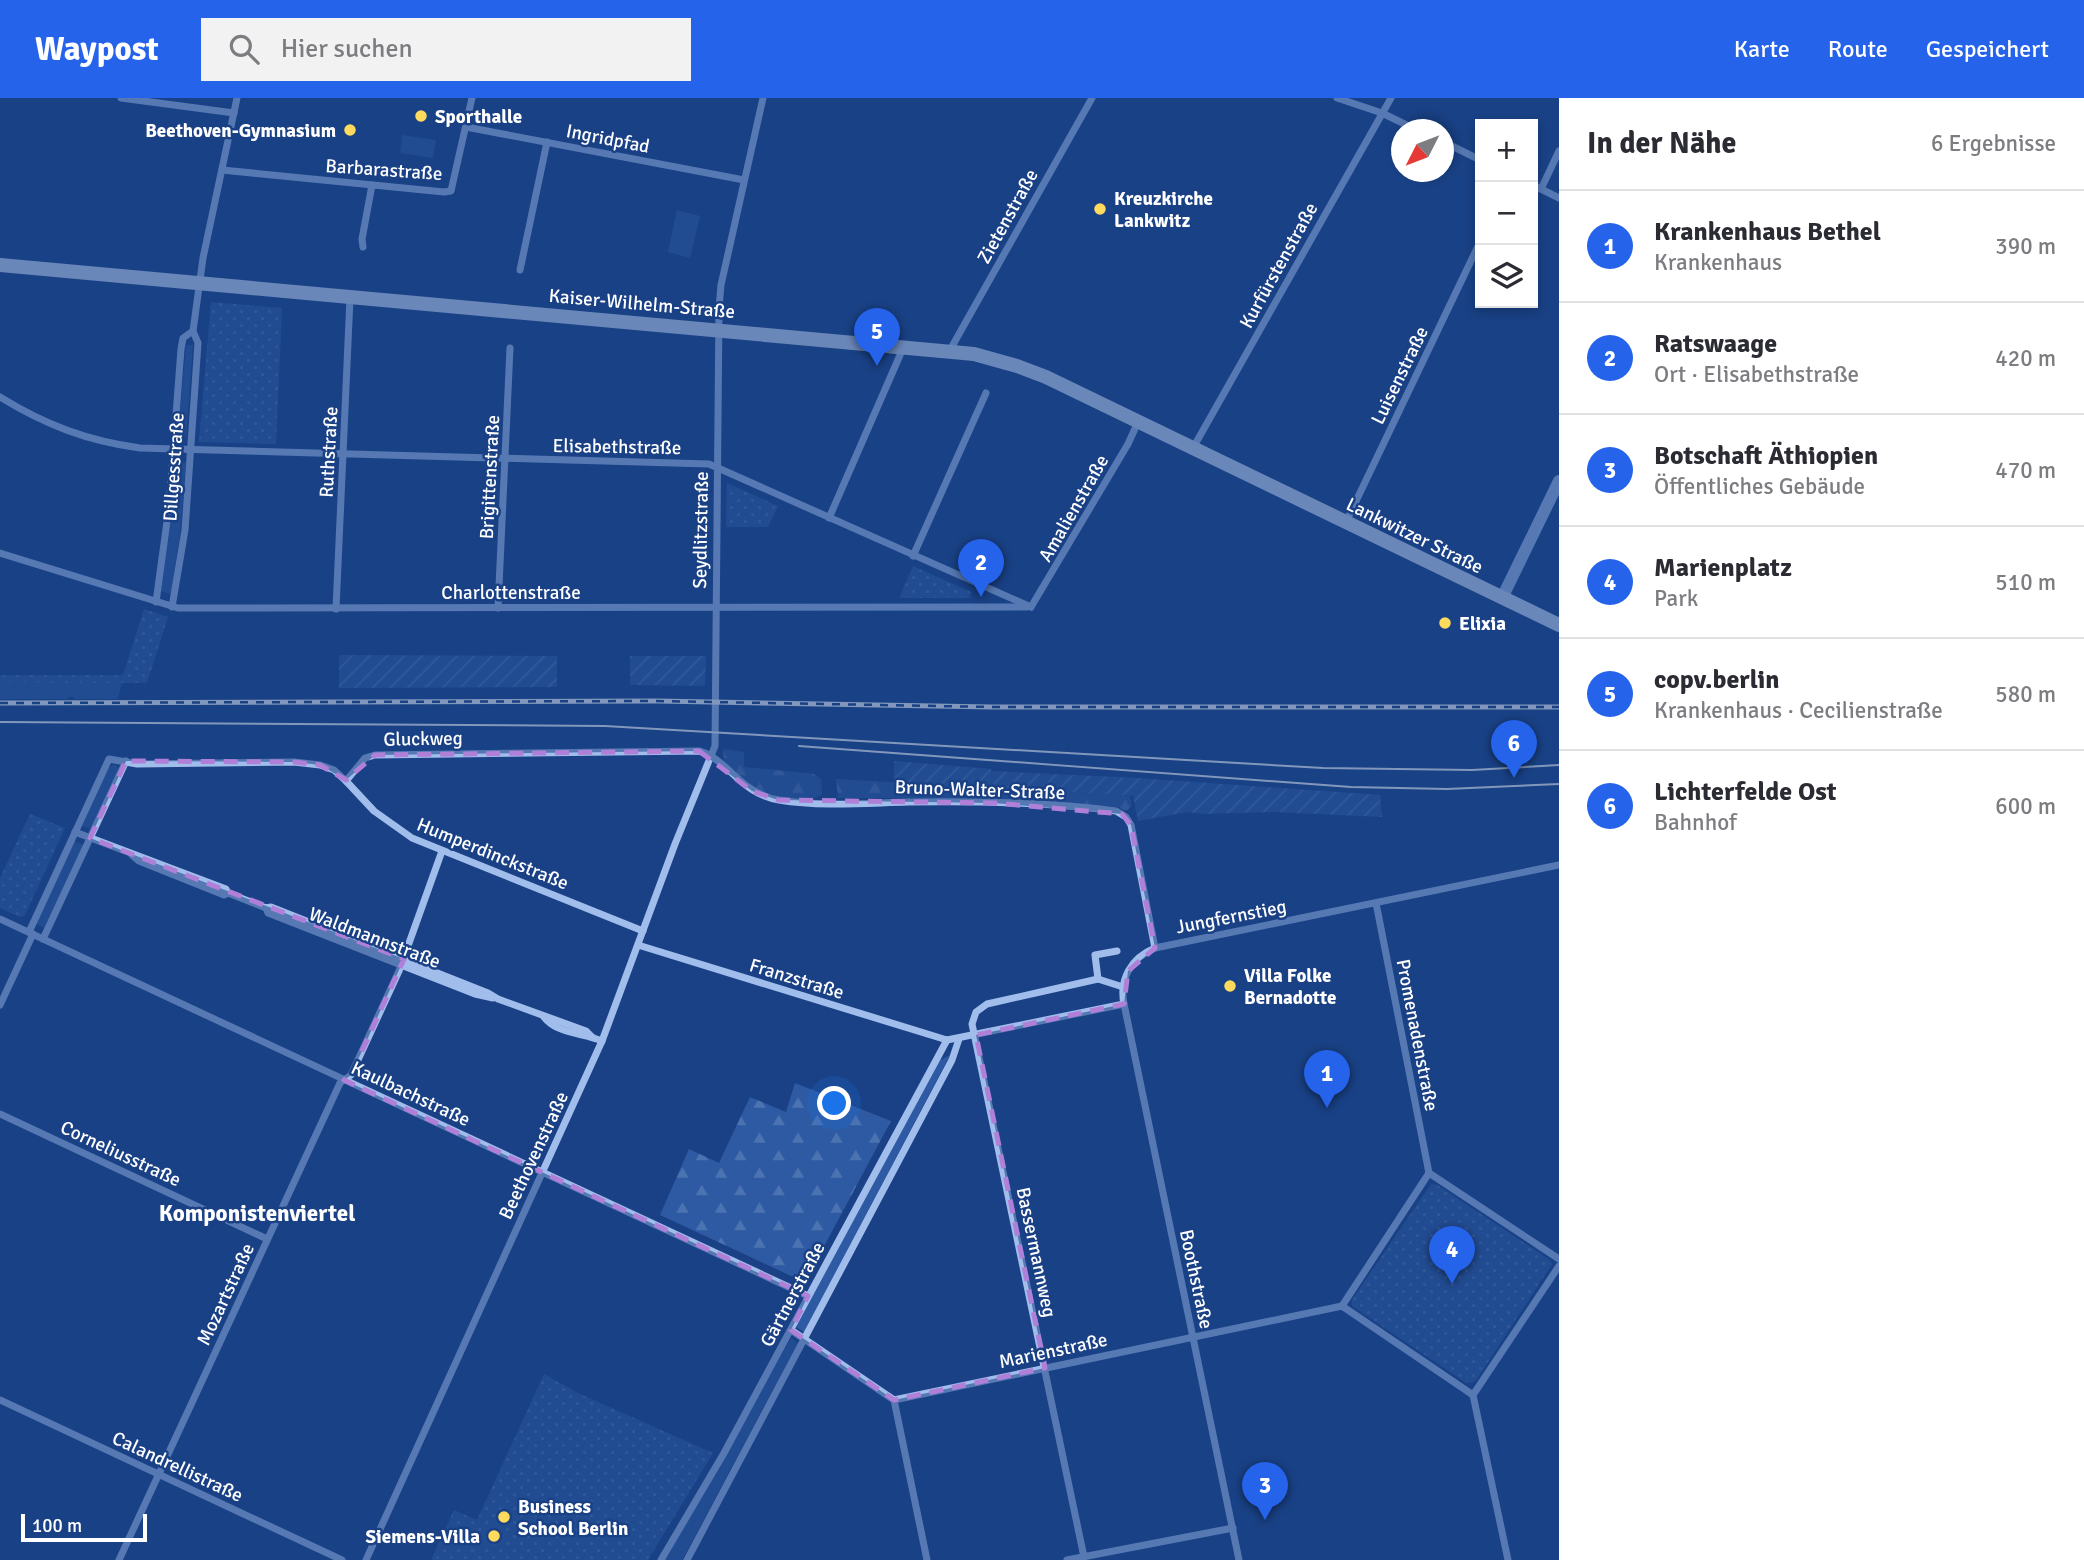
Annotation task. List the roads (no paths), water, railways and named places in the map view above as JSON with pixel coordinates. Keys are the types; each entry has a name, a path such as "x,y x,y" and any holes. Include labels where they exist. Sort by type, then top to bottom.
{"main road":[{"name":"Kaiser-Wilhelm-Straße","path":"0,265 974,354 1017,366 1255,478"},
{"name":"Lankwitzer Straße","path":"1255,478 1559,625"}],"street":[{"path":"121,98 234,113"},
{"name":"Dillgesstraße","path":"172,607 184,530 198,343 193,331 208,230 237,98"},
{"name":"Barbarastraße","path":"222,170 451,191 472,98"},
{"name":"Seydlitzstraße","path":"712,756 715,746 718,330 722,285 763,98"},
{"name":"Zietenstraße","path":"950,350 1092,98"},
{"path":"1337,98 1394,119"},
{"name":"Kurfürstenstraße","path":"1193,449 1391,98"},
{"name":"Ingridpfad","path":"466,127 744,180"},
{"path":"520,270 547,142"},
{"path":"1454,147 1475,157"},
{"path":"1538,185 1559,151"},
{"path":"363,247 362,239 372,185"},
{"path":"1538,188 1559,198"},
{"name":"Luisenstraße","path":"1346,522 1479,245"},
{"name":"Ruthstraße","path":"336,609 350,297"},
{"name":"Dillgesstraße","path":"156,602 169,508 181,349 183,338 193,331"},
{"path":"829,518 904,346"},
{"name":"Brigittenstraße","path":"498,608 510,348"},
{"path":"913,556 986,393"},
{"name":"Elisabethstraße","path":"0,397 31,416 73,434 114,445 172,450 709,464 1031,607"},
{"name":"Amalienstraße","path":"1031,607 1128,444 1138,422"},
{"path":"1502,598 1559,481"},
{"name":"Charlottenstraße","path":"0,553 172,607 1031,607"},
{"name":"Gluckweg","path":"346,780 365,758 375,755 691,751 712,756"},
{"name":"Beethovenstraße","path":"366,1560 602,1041 675,844 712,756"},
{"name":"Bruno-Walter-Straße","path":"712,756 745,786 758,794 778,800 830,803 994,803 1116,811 1126,817 1131,825 1155,948"},
{"path":"0,1005 109,758 137,764 294,762 320,765 346,780"},
{"path":"43,939 126,761"},
{"name":"Humperdinckstraße","path":"346,780 374,811 412,838 643,931"},
{"name":"Waldmannstraße","path":"75,832 224,895 228,893 266,908 271,907 476,991 586,1031 602,1041"},
{"name":"Mozartstraße","path":"119,1560 340,1083 351,1075 402,961 442,851"},
{"name":"Jungfernstieg","path":"1123,987 1133,962 1142,953 1155,948 1559,864"},
{"name":"Promenadenstraße","path":"1376,903 1429,1173"},
{"name":"Kaulbachstraße","path":"0,919 808,1296"},
{"name":"Franzstraße","path":"638,945 947,1040"},
{"path":"1098,979 1095,955 1117,951"},
{"path":"947,1040 959,1039 1124,1004 1123,987 1098,979 987,1004 976,1012 973,1018 976,1035"},
{"name":"Boothstraße","path":"1124,1004 1239,1560"},
{"name":"Bassermannweg","path":"976,1035 1084,1556"},
{"name":"Gärtnerstraße","path":"687,1560 952,1060 959,1039"},
{"name":"Gärtnerstraße","path":"661,1560 718,1463 947,1040"},
{"name":"Corneliusstraße","path":"0,1114 267,1239"},
{"path":"1508,1560 1473,1395 1342,1306 1429,1173 1559,1259"},
{"path":"1473,1395 1559,1266"},
{"name":"Marienstraße","path":"894,1400 1342,1306"},
{"path":"791,1330 894,1400 927,1560"},
{"name":"Calandrellistraße","path":"0,1400 342,1560"},
{"path":"1067,1560 1233,1528"}],"tram line":[{"path":"0,722 605,726 1323,768 1472,770 1559,765"},
{"path":"799,746 1351,787 1447,789 1559,784"}],"railway":[{"path":"0,703 657,701 992,707 1559,707"}],"place":[{"name":"Sporthalle","path":"421,116"},
{"name":"Beethoven-Gymnasium","path":"350,130"},
{"name":"Kreuzkirche Lankwitz","path":"1100,209"},
{"name":"copv.berlin","path":"877,366"},
{"name":"Ratswaage","path":"981,597"},
{"name":"Elixia","path":"1445,623"},
{"name":"Lichterfelde Ost","path":"1514,778"},
{"name":"Villa Folke Bernadotte","path":"1230,986"},
{"name":"Krankenhaus Bethel","path":"1327,1108"},
{"name":"Marienplatz","path":"1452,1284"},
{"name":"Business School Berlin","path":"504,1517"},
{"name":"Botschaft Äthiopien","path":"1265,1520"},
{"name":"Siemens-Villa","path":"494,1536"}],"district":[{"name":"Komponistenviertel","path":"257,1213"}]}
